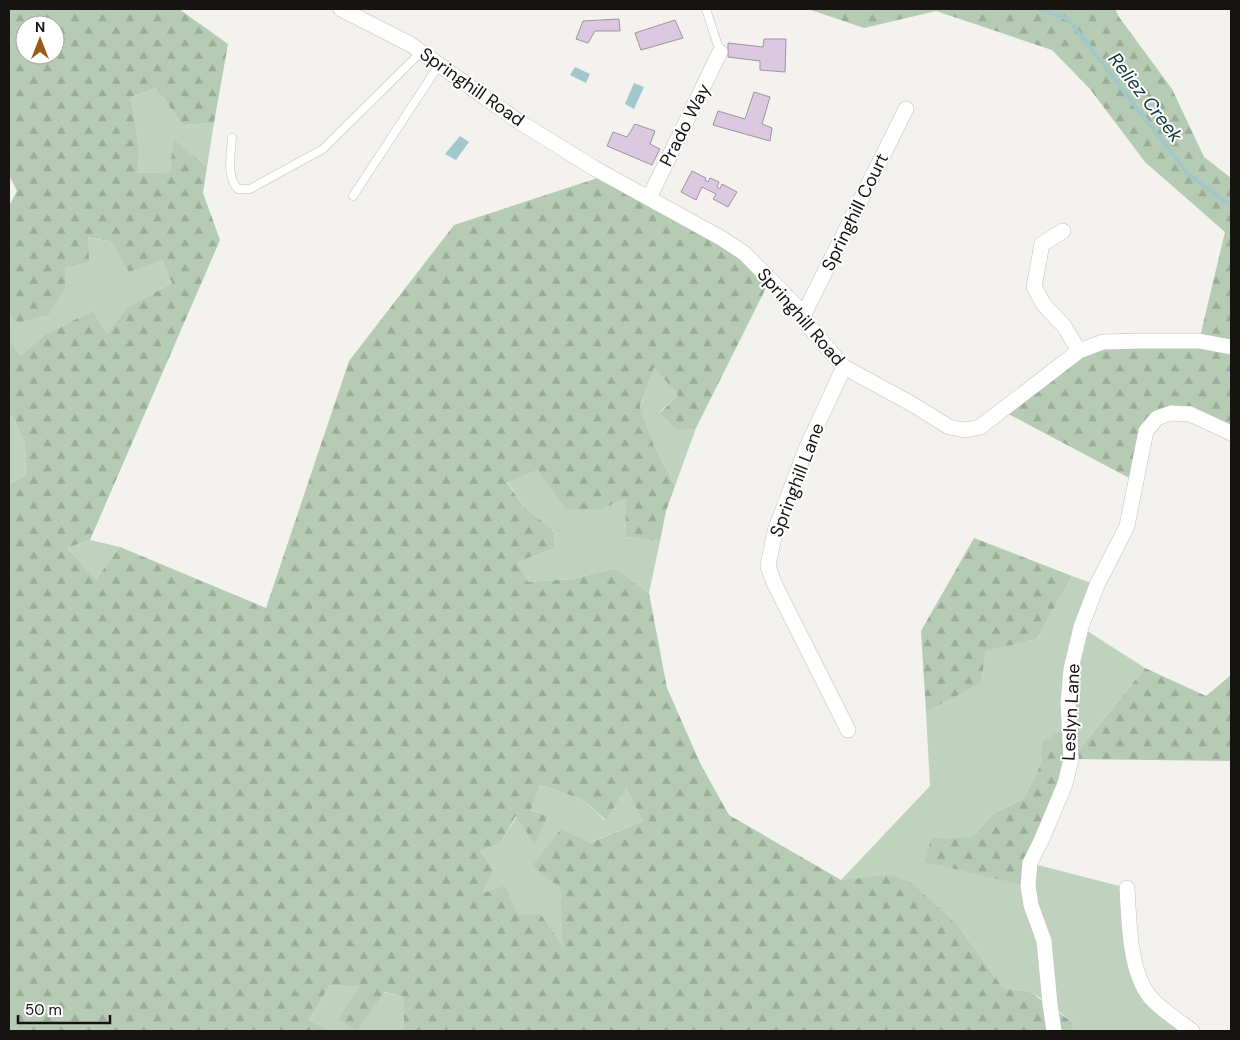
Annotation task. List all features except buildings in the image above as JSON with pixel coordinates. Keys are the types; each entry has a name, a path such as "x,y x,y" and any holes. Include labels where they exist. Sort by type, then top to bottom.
{"street":[{"name":"Springhill Road","path":"341,9 410,44 518,121 594,168 722,238 744,253 804,314 807,324 844,367 949,426 965,430 980,426 1079,351 1103,342 1199,341 1231,347"},
{"name":"Prado Way","path":"649,198 720,52"},
{"name":"Springhill Court","path":"804,314 906,109"},
{"path":"1063,231 1042,244 1034,287 1044,305 1064,326 1079,351"},
{"name":"Springhill Lane","path":"844,367 806,449 775,531 768,566 774,582 848,730"},
{"name":"Leslyn Lane","path":"1054,1031 1044,941 1031,905 1028,886 1030,863 1065,784 1071,759 1068,703 1071,669 1081,627 1097,585 1127,526 1146,431 1156,418 1171,413 1190,414 1231,433"},
{"path":"1127,888 1132,948 1142,983 1150,997 1192,1031"}],"lane":[{"path":"706,9 720,52"},
{"path":"232,138 230,172 234,186 238,190 250,190 323,149 421,52"},
{"path":"352,196 439,65"}],"green space":[{"path":"9,9 179,9 228,44 214,123 183,125 156,88 131,97 139,148 137,173 170,172 173,139 207,167 203,193 220,240 90,540 67,548 96,579 120,547 266,608 349,361 454,225 613,173 721,238 770,280 696,428 678,431 660,413 678,395 654,367 640,407 654,446 675,486 666,511 660,541 626,537 625,499 602,509 566,509 538,470 507,482 523,506 552,529 556,548 516,562 528,582 573,579 615,568 649,593 667,688 701,765 729,815 841,880 892,875 913,884 959,927 1003,988 1030,992 1072,1022 1073,1031 401,1031 404,1029 404,997 384,992 357,1031 338,1019 360,987 330,985 309,1020 332,1031 9,1031 9,484 26,475 25,444 13,417 9,414 9,338 21,355 47,333 93,311 107,334 126,308 172,283 162,260 129,272 112,242 88,237 89,261 65,268 65,288 49,314 17,323 9,316 9,206 17,191 9,175","holes":["540,785 582,799 606,820 626,788 643,821 590,843 561,829 532,866 560,888 563,947 541,915 518,915 505,886 481,894 494,870 480,851 500,843 516,816 535,845 548,815 531,811"]},
{"path":"808,9 1115,9 1172,89 1204,157 1231,178 1231,433 1190,414 1157,418 1135,481 1001,410 1079,351 1199,341 1225,232 1145,162 1090,89 1052,50 936,11 864,28"},
{"path":"156,88 183,125 214,123 207,167 173,140 170,172 136,173 139,148 131,97"},
{"path":"87,237 112,242 162,260 172,283 126,308 107,334 93,311 47,333 21,355 9,338 9,316 17,323 65,288 65,268"},
{"path":"654,366 678,395 660,412 678,431 696,428 675,486 654,446 640,408"},
{"path":"9,414 13,417 25,444 26,475 9,484"},
{"path":"538,470 602,509 625,499 626,537 660,541 649,593 615,568 573,579 528,582 515,562 556,548 552,529 523,506 507,481"},
{"path":"974,538 1072,576 1037,639 986,651 981,683 926,712 921,631"},
{"path":"90,540 120,547 96,579 67,548"},
{"path":"1072,576 1097,585 1081,627 1145,668 1071,759 1042,742 1040,766 1023,799 994,813 972,837 931,838 985,874 1028,886 1030,863 1127,888 1142,983 1192,1031 1073,1031 1072,1022 1050,1004 1030,992 1003,988 959,927 841,880 930,786 926,712 981,683 986,651 1037,639"},
{"path":"1145,668 1206,696 1231,675 1231,761 1071,759 1028,886 925,862 931,838 972,837 994,813 1023,799 1040,766 1042,742 1070,725 1072,758"},
{"path":"540,785 582,799 605,820 626,788 643,821 533,866 560,888 564,947 518,915 480,894 494,870 480,851 500,843 517,816 535,844 548,815 531,811"},
{"path":"330,985 360,987 404,997 404,1030 332,1031 309,1020"}],"water":[{"path":"575,67 590,74 586,83 570,75"},
{"path":"634,83 644,87 634,109 625,104"},
{"path":"460,136 469,142 456,160 445,154"}],"waterway":[{"name":"Reliez Creek","path":"1039,9 1068,19 1188,174 1231,206"},
{"name":"Reliez Creek","path":"1231,297 1231,312"}]}
